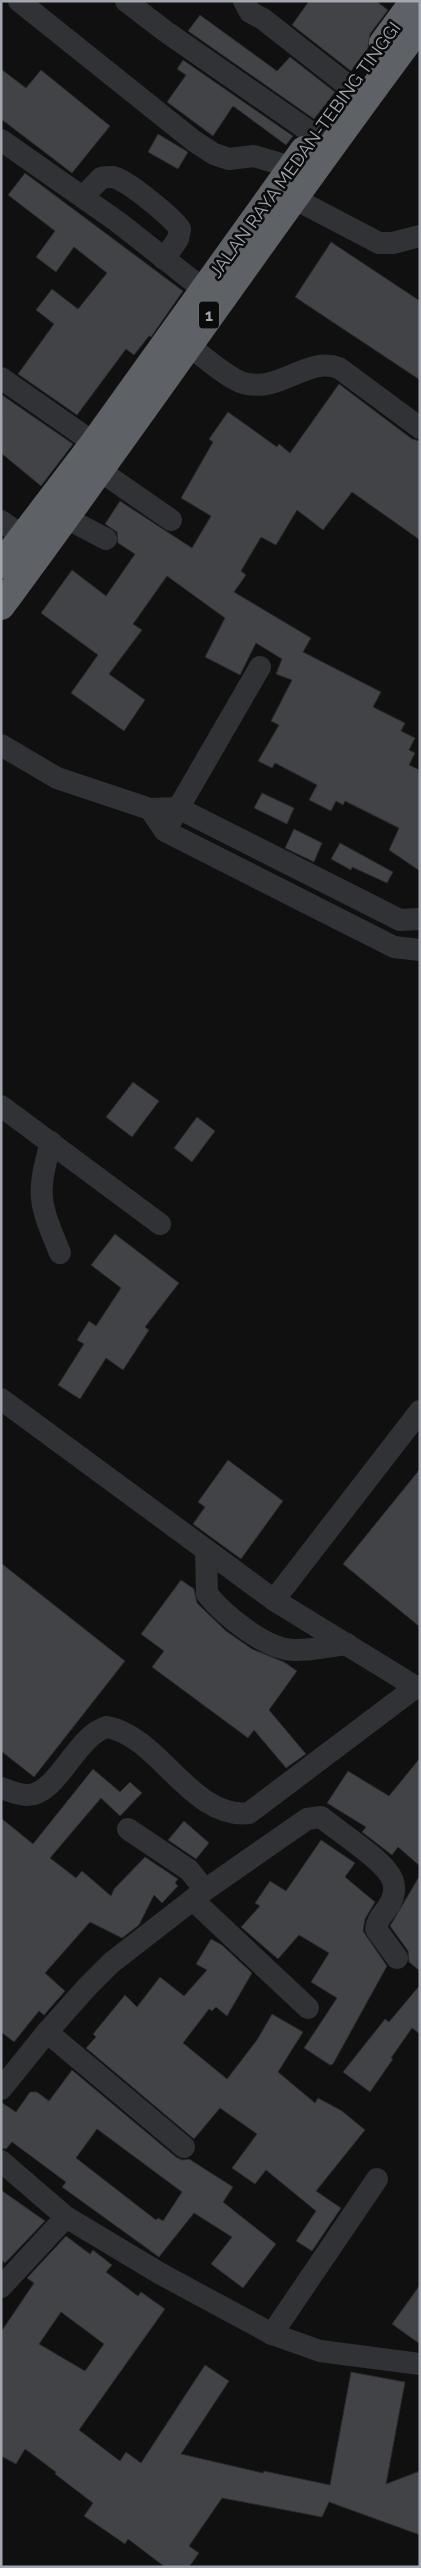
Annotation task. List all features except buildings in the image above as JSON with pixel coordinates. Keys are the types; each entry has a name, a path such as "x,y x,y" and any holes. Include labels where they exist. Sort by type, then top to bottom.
{"highway":[{"name":"JALAN RAYA MEDAN-TEBING TINGGI","path":"1,606 66,518 293,198 414,1"},
{"name":"JALAN RAYA MEDAN-TEBING TINGGI","path":"1,565 12,528 94,443 291,167 316,136 420,26"}],"street":[{"path":"19,1 194,141 214,154 229,159 254,156 291,167"},
{"path":"126,1 165,31 316,136"},
{"path":"244,1 250,12 263,19 358,93"},
{"path":"1,140 82,197 203,289"},
{"path":"82,197 101,178 112,177 122,181 174,219 180,229 178,240 164,259"},
{"path":"293,198 379,243 394,243 420,236"},
{"path":"188,345 240,382 259,386 274,384 318,365 330,365 339,368 420,428"},
{"path":"1,378 94,443"},
{"path":"99,470 171,520"},
{"path":"66,518 106,539"},
{"path":"165,831 260,667"},
{"path":"1,745 58,778 150,809 178,808 410,919 394,947"},
{"path":"150,809 165,831 394,947 420,950"},
{"path":"1,1106 160,1224"},
{"path":"51,1142 41,1179 42,1209 60,1253"},
{"path":"1,1400 274,1600 418,1687 249,1813 235,1815 215,1808 128,1734 107,1727 92,1733 53,1781 40,1790 29,1795 16,1794 1,1788"},
{"path":"274,1600 420,1412"},
{"path":"206,1550 207,1594 216,1605 259,1638 275,1647 293,1650 347,1644"},
{"path":"6,2073 111,1963 199,1895 253,1859 307,1819 321,1817 383,1866 390,1876 394,1884 391,1906 379,1920 376,1930 397,1958"},
{"path":"128,1829 189,1870 199,1895 308,2008"},
{"path":"47,2032 184,2147"},
{"path":"1,2161 66,2217 161,2274 272,2334 320,2351 420,2364"},
{"path":"272,2334 377,2179"},
{"path":"1,2287 66,2217"}]}
